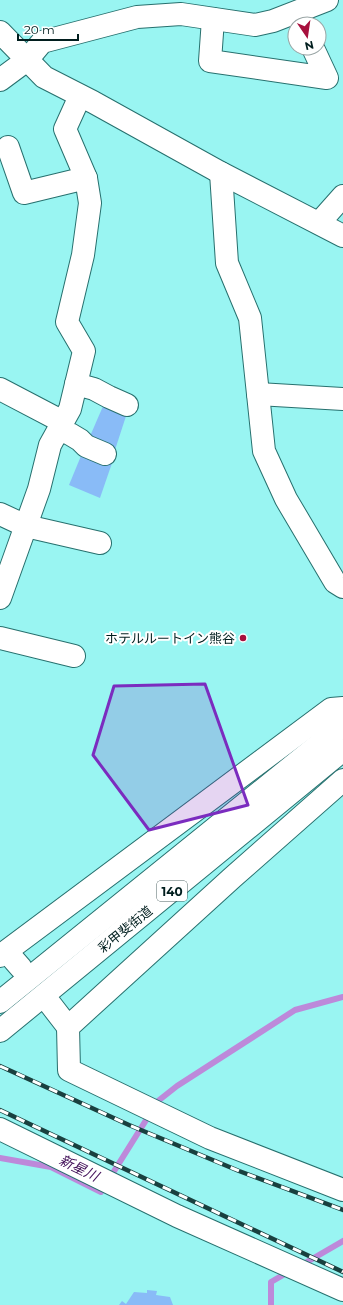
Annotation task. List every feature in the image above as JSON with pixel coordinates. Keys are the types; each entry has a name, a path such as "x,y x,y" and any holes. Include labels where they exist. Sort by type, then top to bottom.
{"main road":[{"path":"303,16 327,0"},
{"path":"0,80 27,60 42,42 137,17 144,8 255,25 287,19"},
{"path":"213,19 210,61 327,78 317,56"},
{"path":"0,32 44,77 343,236"},
{"path":"0,598 39,489 50,446 70,409 84,351 67,322 83,255 90,203 86,178 66,129 80,96"},
{"path":"8,147 24,193 86,178"},
{"path":"221,172 227,263 250,318 264,451 286,499 340,579"},
{"path":"319,223 343,196"},
{"path":"76,384 94,389 127,405"},
{"path":"0,389 61,426 86,446 105,454"},
{"path":"258,394 343,399"},
{"path":"0,514 26,526 100,543"},
{"path":"0,638 74,656"},
{"path":"21,968 4,954 331,709 343,708"},
{"name":"彩甲斐街道","path":"0,1002 343,725"},
{"name":"彩甲斐街道","path":"0,1032 343,750"},
{"path":"68,1027 233,877 343,780"},
{"path":"51,1005 68,1027 69,1070 210,1138 343,1190"},
{"path":"0,1129 177,1216 343,1290"}],"highlighted area":[{"path":"205,684 248,805 149,830 93,755 114,686"}],"building":[{"path":"104,404 127,413 114,453 87,443"},
{"path":"83,451 112,463 100,498 69,485"},
{"path":"147,1290 157,1291 156,1295 170,1297 173,1305 119,1305 122,1301 126,1304 134,1292 147,1293"}],"waterway":[{"name":"新星川","path":"0,1158 51,1167 101,1192 158,1101 177,1086 295,1010 343,997"},
{"path":"300,1266 343,1241"},
{"path":"271,1305 271,1282 290,1271"}],"railway":[{"path":"0,1066 129,1125 239,1171 343,1210"},
{"path":"0,1110 343,1272"}],"place":[{"name":"ホテルルートイン熊谷","path":"243,638"}]}
